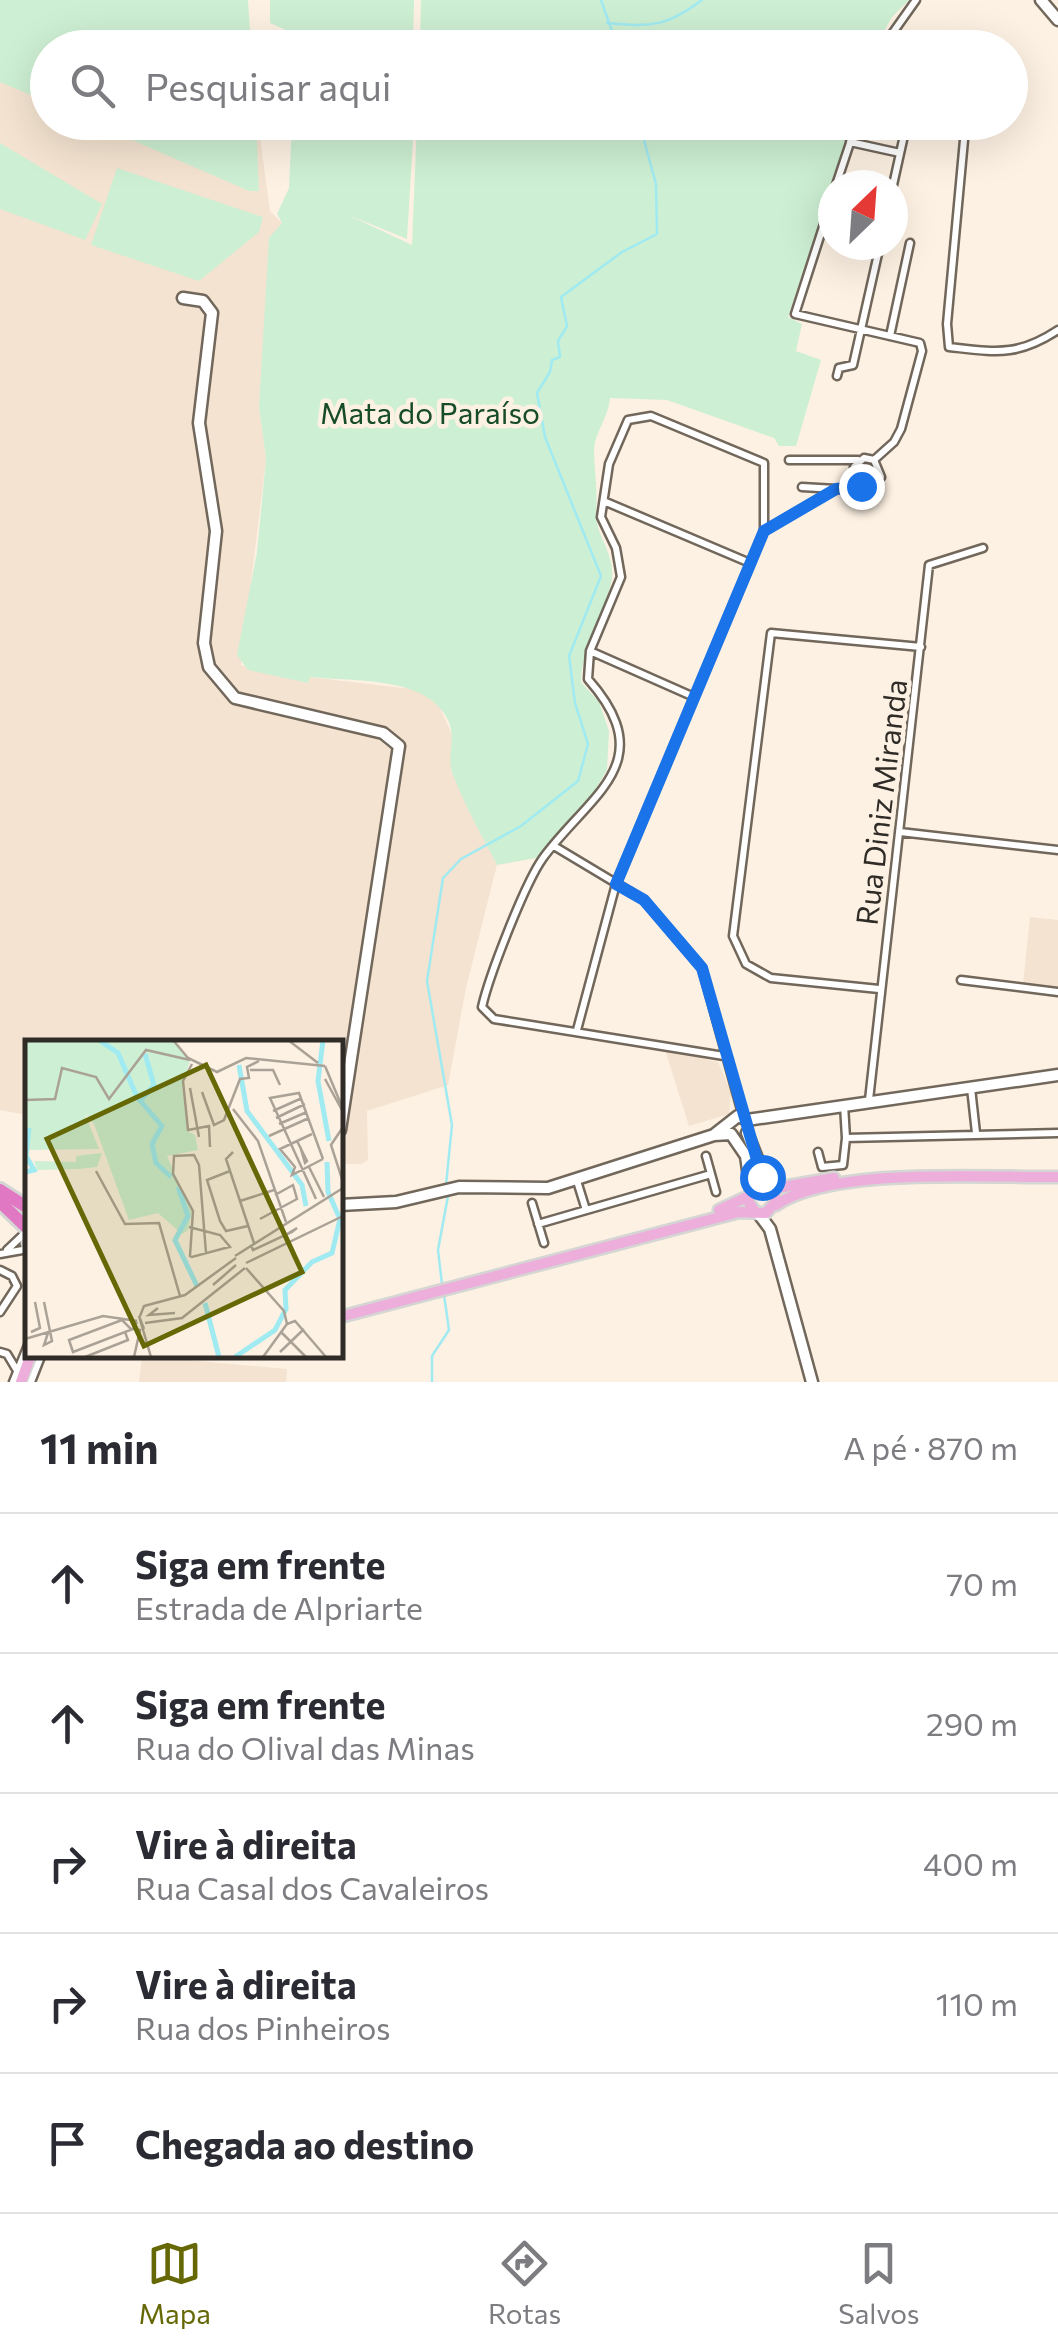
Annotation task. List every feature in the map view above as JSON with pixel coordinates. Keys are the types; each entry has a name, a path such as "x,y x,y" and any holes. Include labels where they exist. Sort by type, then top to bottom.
{"highway":[{"path":"0,1190 25,1206"},
{"path":"0,1202 25,1233"}],"main road":[{"path":"598,1248 738,1204 750,1194 770,1187 848,1176 1058,1178"},
{"path":"342,1316 739,1212 757,1212 827,1186 920,1178"},
{"path":"770,1187 775,1206"},
{"path":"750,1194 757,1212"}],"street":[{"path":"895,30 916,0"},
{"path":"1042,0 1058,20"},
{"path":"896,170 903,140"},
{"path":"964,140 947,324 949,347 1017,352 1029,350 1058,330"},
{"path":"841,170 850,142 900,153"},
{"path":"789,460 874,460 894,442 901,429 922,350 920,342 795,314 818,240"},
{"path":"890,336 910,243"},
{"path":"836,376 839,368 853,365 874,260"},
{"path":"183,298 203,301 212,313 199,422 216,531 204,643 209,667 235,698 384,733 399,746 342,1117"},
{"path":"577,1030 616,884 764,531 764,464 651,416 631,417 624,429 609,464 601,517 616,548 621,577 590,651 588,678 607,701 619,740 616,766 603,794 536,870 483,1009 494,1019 724,1056"},
{"path":"859,460 852,472 861,486"},
{"path":"802,487 836,489 879,481 882,472 874,460"},
{"path":"764,531 836,489"},
{"path":"606,502 750,563"},
{"name":"Rua Diniz Miranda","path":"869,1100 930,565 984,548"},
{"path":"880,990 771,978 746,964 733,936 736,891 771,633 921,647"},
{"path":"590,651 695,697"},
{"path":"900,832 1058,850"},
{"path":"554,846 644,900 702,968 737,1100 750,1194"},
{"path":"960,980 1058,992"},
{"path":"342,1205 396,1202 459,1187 548,1188 774,1115 1058,1075"},
{"path":"971,1088 976,1133"},
{"path":"818,1152 822,1167 844,1165 844,1104"},
{"path":"740,1126 770,1187"},
{"path":"846,1138 1058,1133"},
{"path":"706,1156 716,1192"},
{"path":"538,1224 711,1174"},
{"path":"577,1181 586,1210"},
{"path":"532,1203 544,1244"},
{"path":"770,1229 775,1206"},
{"path":"757,1212 770,1229 812,1382"},
{"path":"3,1252 25,1236"},
{"path":"3,1252 25,1236"},
{"path":"0,1270 12,1276 17,1286 0,1312"},
{"path":"17,1378 25,1352"},
{"path":"4,1353 17,1378"},
{"path":"31,1382 41,1357"}],"shaded area":[{"path":"0,0 30,30 30,140 260,140 270,211 282,223 263,347 259,406 266,459 241,665 308,683 309,677 420,690 438,703 453,737 451,771 497,865 466,988 448,1085 367,1111 368,1160 361,1164 342,1164 342,1040 25,1040 25,1115 0,1110"},
{"path":"1030,917 1058,920 1058,987 1023,984"},
{"path":"665,1050 718,1062 731,1092 729,1114 689,1126"},
{"path":"142,1357 287,1369 286,1382 139,1382"}],"green space":[{"path":"0,0 248,0 250,30 30,30 30,95 0,82"},
{"path":"270,0 414,0 413,30 286,30 270,23"},
{"path":"421,0 909,0 885,30 420,30"},
{"path":"132,140 257,140 259,191 249,191"},
{"name":"Mata do Paraíso","path":"291,140 413,140 407,239 346,214 412,245 416,140 846,140 836,170 818,170 818,226 788,317 802,324 796,351 821,360 796,446 779,446 774,438 667,400 610,398 594,449 596,519 612,578 585,655 581,682 599,702 609,731 607,770 589,800 536,858 497,865 453,775 449,722 425,696 408,688 368,681 310,677 308,683 248,670 237,655 257,552 266,459 259,406 269,238 282,223 277,214 289,188"},
{"path":"0,143 102,204 85,240 0,209"},
{"path":"117,168 263,217 259,232 199,281 91,245"}],"waterway":[{"path":"601,0 612,30"},
{"path":"607,23 658,23 678,16 702,0"},
{"path":"446,1185 452,1125 427,981 443,878 461,859 521,826 578,781 588,744 575,703 569,656 601,576 545,437 537,393 550,372 552,360 560,357 558,341 567,326 561,297 622,252 657,234 656,184 644,140"},
{"path":"442,1284 438,1250 448,1196"},
{"path":"432,1382 432,1356 449,1330 444,1295"}],"route":[{"path":"762,1177 724,1056 702,968 644,900 616,884 764,531 836,489 861,486"}]}
